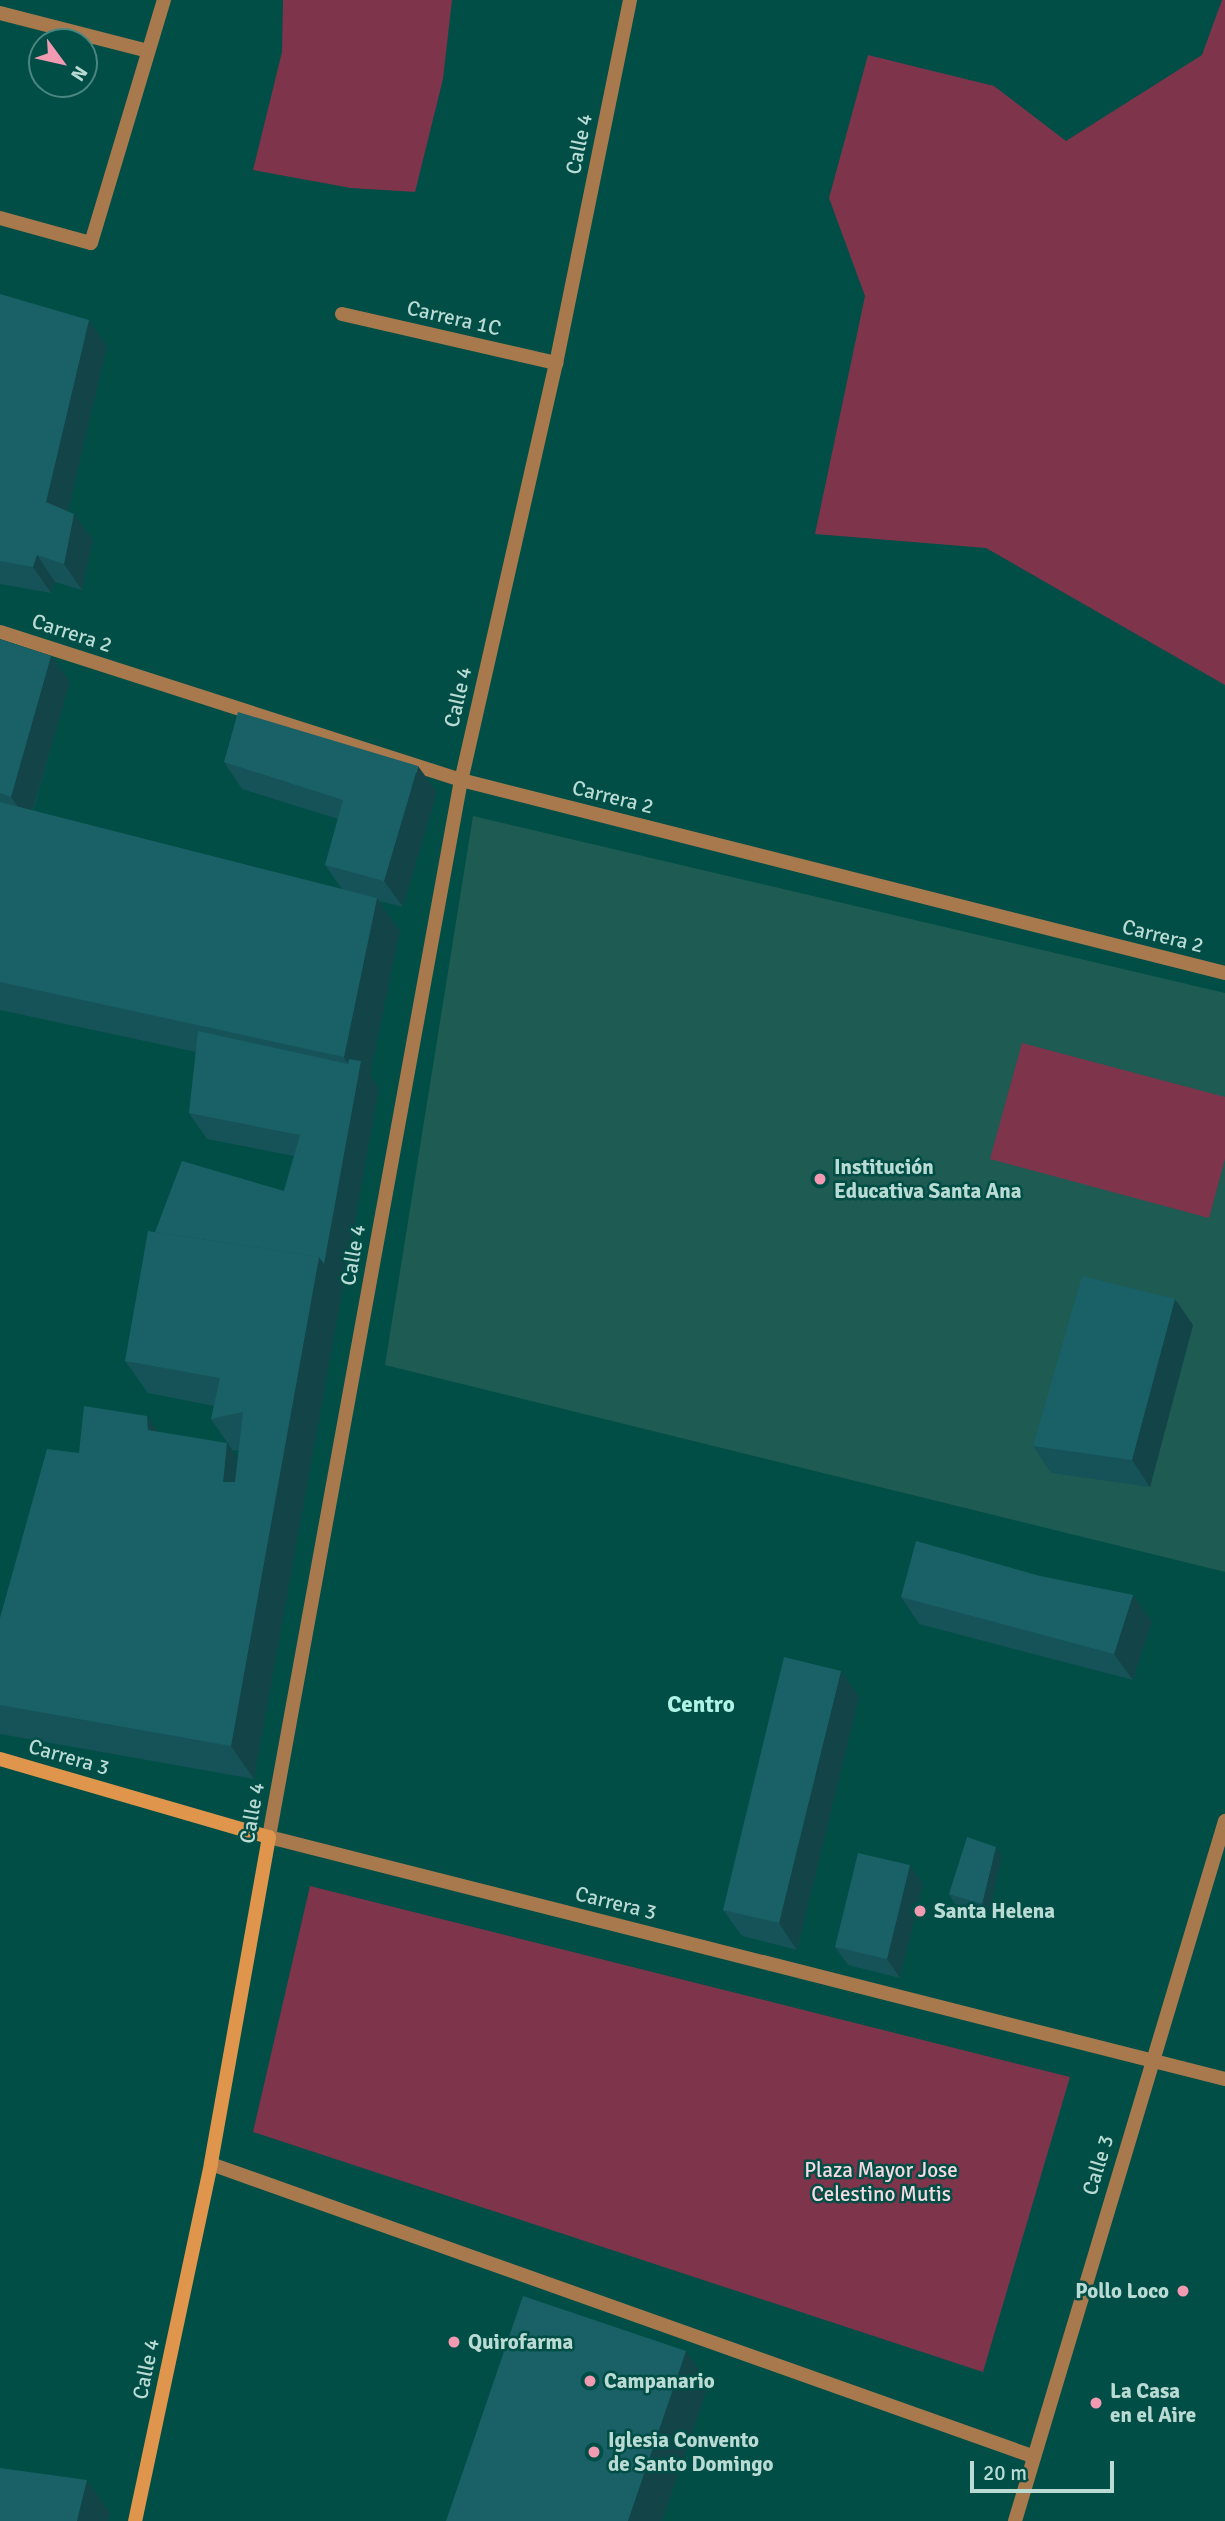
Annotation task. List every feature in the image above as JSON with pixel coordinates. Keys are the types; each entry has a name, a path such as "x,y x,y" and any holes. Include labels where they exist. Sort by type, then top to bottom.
{"street":[{"path":"0,218 92,243 164,0"},
{"name":"Calle 4","path":"135,2521 211,2164 461,780 556,363 630,0"},
{"path":"0,12 148,51"},
{"name":"Carrera 1C","path":"342,314 556,363"},
{"name":"Carrera 2","path":"0,632 461,780 1225,973"},
{"name":"Carrera 3","path":"0,1759 269,1838 1225,2079"},
{"name":"Calle 3","path":"1015,2521 1032,2456 1225,1821"},
{"path":"211,2164 1032,2456"}],"shaded area":[{"name":"Institución Educativa Santa Ana","path":"473,816 1225,993 1225,1572 385,1365"}],"green space":[{"path":"283,0 452,0 443,79 415,192 351,188 253,170 282,52"},
{"path":"1222,0 1225,0 1225,685 986,548 815,534 865,296 829,198 868,55 994,86 1066,141 1202,55"},
{"path":"1022,1043 1225,1097 1225,1159 1209,1218 990,1159"},
{"name":"Plaza Mayor Jose Celestino Mutis","path":"310,1886 1070,2077 983,2372 253,2132"}],"building":[{"path":"0,294 89,320 46,502 74,514 64,564 37,555 33,567 0,561"},
{"path":"0,639 51,656 11,797 0,793"},
{"path":"238,712 418,766 384,881 325,865 343,800 224,762"},
{"path":"0,802 377,898 344,1057 0,982"},
{"path":"198,1031 348,1064 349,1059 361,1061 324,1264 319,1257 155,1232 182,1161 284,1191 300,1135 189,1113"},
{"path":"148,1231 319,1257 231,1746 0,1705 0,1618 47,1449 79,1453 84,1406 147,1416 148,1430 227,1443 223,1482 235,1482 243,1412 211,1419 220,1378 125,1361"},
{"path":"1082,1276 1175,1299 1132,1460 1033,1446"},
{"path":"916,1541 1040,1576 1133,1595 1114,1654 901,1597"},
{"path":"784,1657 841,1671 779,1923 723,1910"},
{"path":"967,1837 996,1847 982,1904 949,1894"},
{"path":"858,1853 910,1865 887,1959 835,1947"},
{"name":"Iglesia Convento de Santo Domingo","path":"523,2296 686,2351 628,2521 446,2521"},
{"path":"0,2468 87,2480 77,2521 0,2521"}],"place":[{"name":"Institución Educativa Santa Ana","path":"820,1179"},
{"name":"Santa Helena","path":"920,1911"},
{"name":"Pollo Loco","path":"1183,2291"},
{"name":"Quirofarma","path":"454,2342"},
{"name":"Campanario","path":"590,2381"},
{"name":"La Casa en el Aire","path":"1096,2403"},
{"name":"Iglesia Convento de Santo Domingo","path":"594,2452"}],"district":[{"name":"Centro","path":"701,1705"}]}
